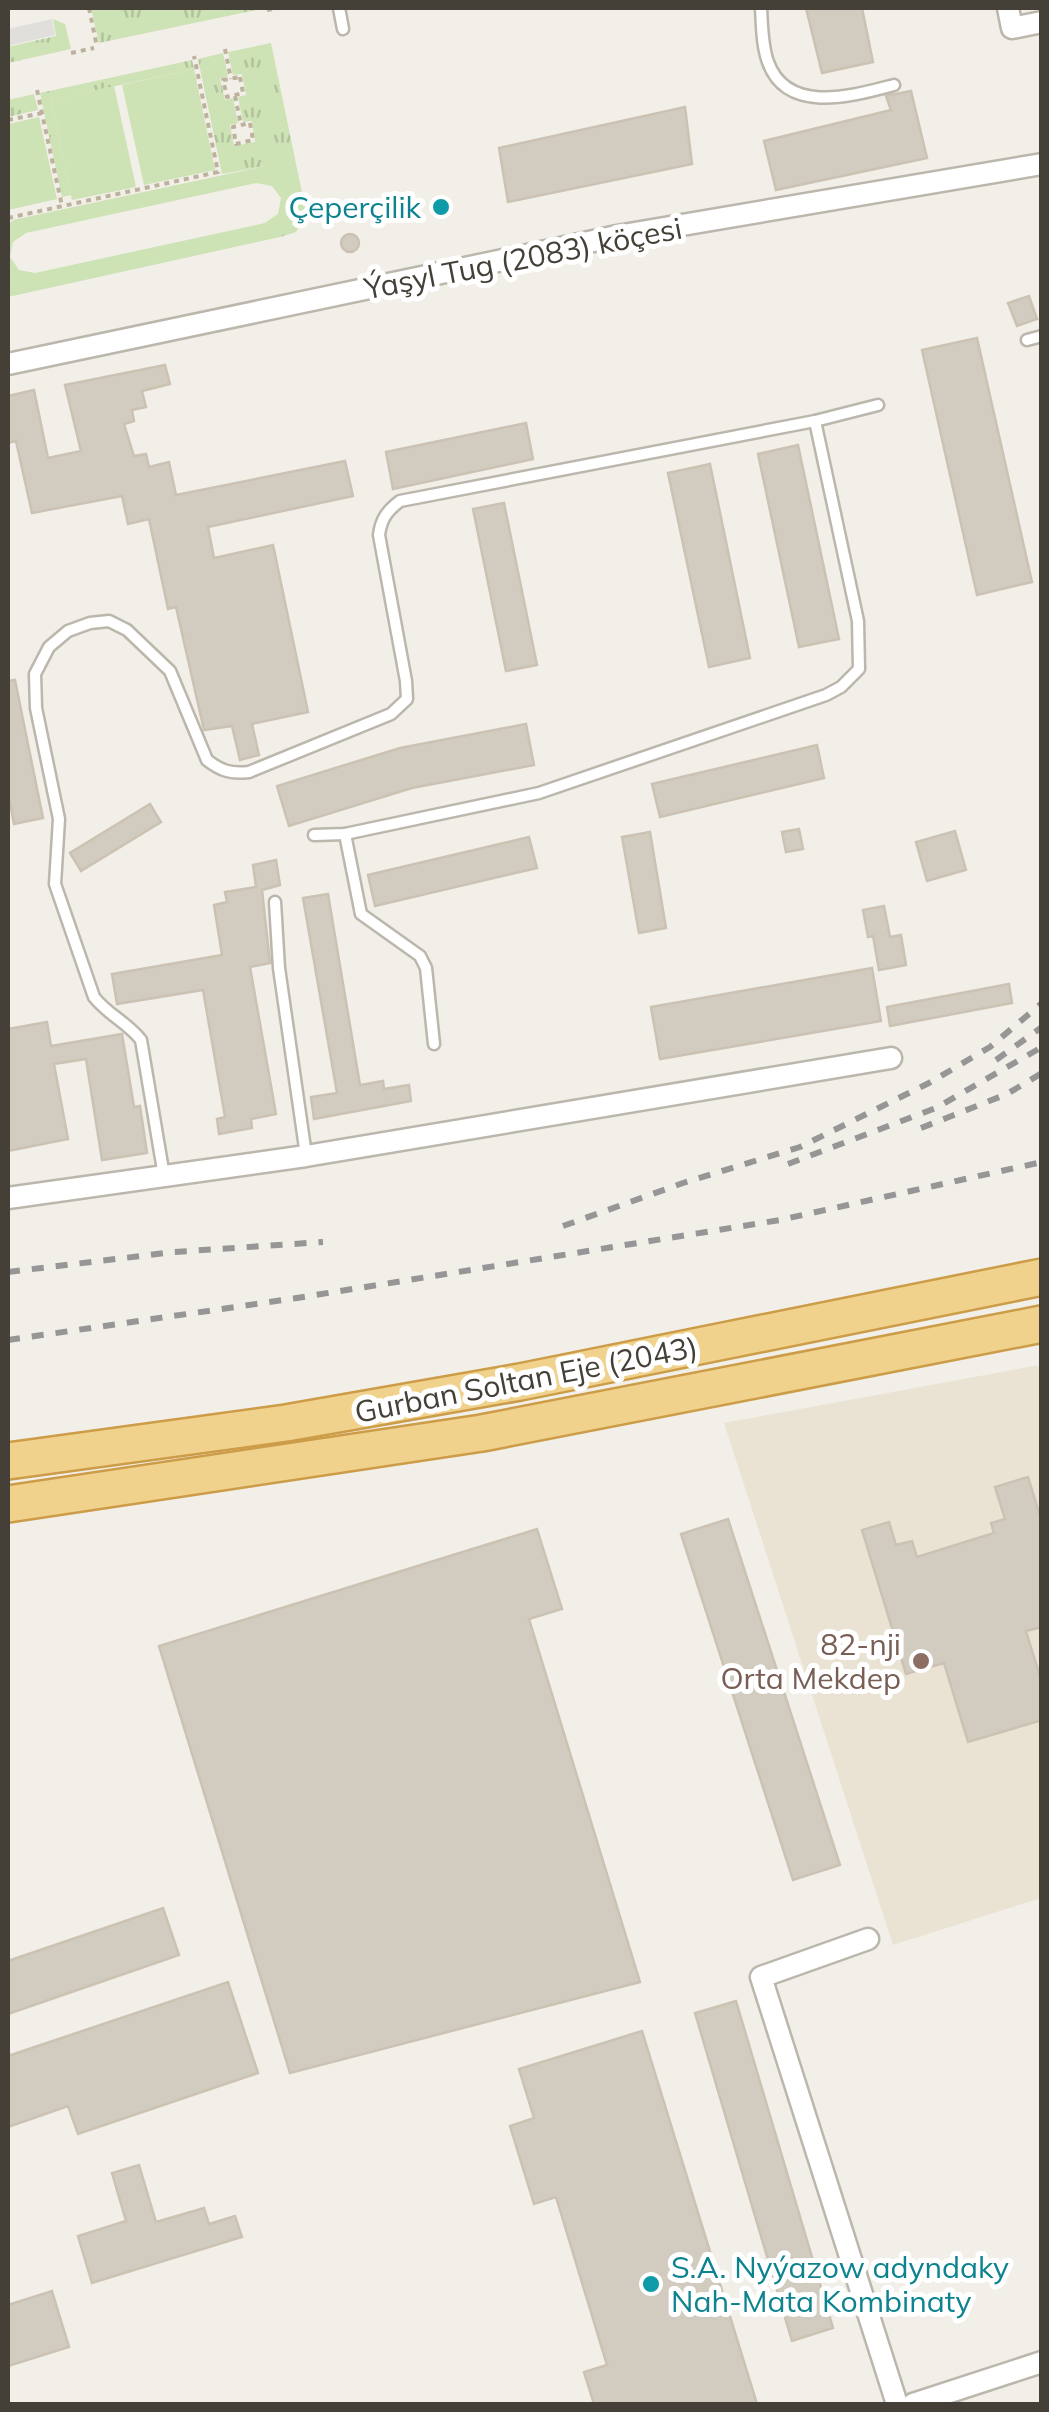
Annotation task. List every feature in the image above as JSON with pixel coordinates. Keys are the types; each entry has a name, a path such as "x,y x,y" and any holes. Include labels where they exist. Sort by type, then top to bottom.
{"highway":[{"name":"Gurban Soltan Eje (2043)","path":"8,1461 286,1423 520,1382 1042,1277"},
{"name":"Gurban Soltan Eje (2043)","path":"8,1504 482,1433 1042,1324"}],"street":[{"path":"1008,8 1012,28 1042,22"},
{"name":"Ýaşyl Tug (2083) köçesi","path":"8,364 618,236 1042,164"},
{"path":"8,1198 306,1156 890,1058"},
{"path":"868,1939 760,1976 897,2404"},
{"path":"913,2404 1042,2362"}],"lane":[{"path":"340,8 343,29"},
{"path":"761,8 768,63 789,89 828,98 894,84"},
{"path":"1027,340 1042,336"},
{"path":"164,1176 141,1040 94,997 55,884 59,820 36,708 35,674 50,647 68,631 90,623 109,621 128,630 170,670 207,760 234,774 249,772 391,714 407,699 379,535 388,511 400,502 816,421 878,405"},
{"path":"314,835 345,834 539,793 826,695 853,678 859,669 858,621 816,421"},
{"path":"345,834 361,914 420,956 426,968 434,1044"},
{"path":"275,902 279,968 306,1156"}],"path":[{"path":"71,53 96,47 89,8"},
{"path":"268,10 280,8"},
{"path":"225,49 231,78 240,77 243,93 235,95 241,125"},
{"path":"8,218 218,172 194,56"},
{"path":"37,90 62,206"},
{"path":"8,120 42,113"},
{"path":"250,124 253,140 236,144 233,127 241,125 250,124"}],"shaded area":[{"path":"52,19 55,35 8,46 8,29"},
{"name":"82-nji Orta Mekdep","path":"1041,1366 1041,1898 893,1945 724,1423"}],"green space":[{"path":"91,8 265,8 99,43"},
{"path":"53,19 65,24 71,49 8,63 8,47 56,36"},
{"path":"271,43 306,212 296,232 280,237 295,222 299,201 265,166 222,174 198,59 223,53 228,76 220,79 225,100 233,98 238,123 230,125 234,146 255,142 252,121 243,122 238,97 246,95 242,74 233,75 228,52"},
{"path":"192,60 194,69 51,100 71,195 62,197 40,93"},
{"path":"194,69 215,170 144,185 122,85"},
{"path":"114,86 136,187 72,200 51,100"},
{"path":"34,94 38,110 8,117 8,100"},
{"path":"39,117 57,199 8,210 8,124"},
{"path":"265,166 287,177 298,196 296,217 280,237 8,297 8,225 13,220","holes":["256,183 272,186 281,198 278,214 265,223 35,273 19,270 10,257 13,242 26,233"]}],"building":[{"path":"806,8 862,8 873,62 822,73"},
{"path":"911,91 927,158 776,190 764,141 891,110 886,96"},
{"path":"685,107 692,164 508,202 499,148"},
{"path":"350,234 359,243 350,252 341,243"},
{"path":"1029,296 1037,319 1017,326 1008,303"},
{"path":"977,338 1032,582 977,595 922,350"},
{"path":"165,365 170,384 142,391 146,407 132,410 134,421 124,424 134,456 146,454 149,467 169,462 176,495 345,461 353,496 208,527 214,558 273,545 308,712 252,724 259,755 240,760 232,726 204,730 176,607 168,609 149,519 128,524 122,496 32,513 16,441 8,443 8,396 34,390 48,458 81,451 65,385"},
{"path":"526,423 533,459 393,489 386,452"},
{"path":"798,445 839,639 799,647 758,454"},
{"path":"710,464 750,658 709,667 668,473"},
{"path":"504,503 537,665 506,671 473,509"},
{"path":"15,680 43,818 14,824 8,793 8,681"},
{"path":"526,724 534,765 412,788 289,826 277,786 400,748"},
{"path":"817,745 824,778 660,817 652,784"},
{"path":"150,804 161,822 81,871 70,853"},
{"path":"799,829 803,849 786,852 782,832"},
{"path":"955,831 966,870 927,881 916,842"},
{"path":"650,832 666,928 639,933 622,837"},
{"path":"529,837 537,868 375,906 368,875"},
{"path":"276,860 280,885 262,890 270,963 250,967 276,1114 251,1119 252,1128 219,1134 217,1119 225,1117 203,990 117,1004 112,974 222,955 214,905 227,902 225,892 256,887 253,865"},
{"path":"328,894 360,1085 383,1081 384,1089 409,1085 411,1101 314,1119 311,1097 337,1093 303,898"},
{"path":"884,906 890,937 901,935 906,965 879,970 863,910"},
{"path":"872,968 881,1021 660,1059 651,1007"},
{"path":"1009,984 1012,1003 890,1026 887,1007"},
{"path":"47,1022 51,1046 122,1034 134,1107 140,1106 147,1153 102,1160 86,1059 54,1064 68,1139 8,1151 8,1029"},
{"path":"1028,1477 1042,1522 1042,1627 1026,1631 1042,1683 1042,1720 968,1742 944,1663 906,1674 862,1530 889,1522 896,1545 912,1541 917,1557 994,1533 991,1523 1005,1519 995,1487"},
{"path":"728,1519 840,1865 793,1880 681,1534"},
{"path":"537,1529 562,1609 529,1619 640,1982 290,2073 159,1646"},
{"path":"163,1908 179,1955 8,2014 8,1961"},
{"path":"228,1982 258,2073 78,2134 68,2106 8,2127 8,2056"},
{"path":"736,2001 833,2328 792,2341 695,2013"},
{"name":"S.A. Nyýazow adyndaky Nah-Mata Kombinaty","path":"642,2031 757,2404 594,2404 584,2372 607,2365 556,2197 534,2204 510,2126 534,2118 519,2069"},
{"path":"139,2165 156,2222 204,2208 209,2224 235,2216 242,2237 92,2283 78,2236 126,2221 112,2173"},
{"path":"52,2291 69,2347 8,2366 8,2305"}],"railway":[{"path":"563,1226 800,1147 929,1083 990,1047 1042,1003"},
{"path":"996,1060 1042,1027"},
{"path":"788,1164 936,1108 1042,1047"},
{"path":"921,1128 1007,1094 1042,1073"},
{"path":"8,1340 780,1220 1042,1162"},
{"path":"8,1272 174,1252 323,1242"}],"place":[{"name":"Çeperçilik","path":"441,207"},
{"name":"82-nji Orta Mekdep","path":"921,1661"},
{"name":"S.A. Nyýazow adyndaky Nah-Mata Kombinaty","path":"651,2284"}]}
